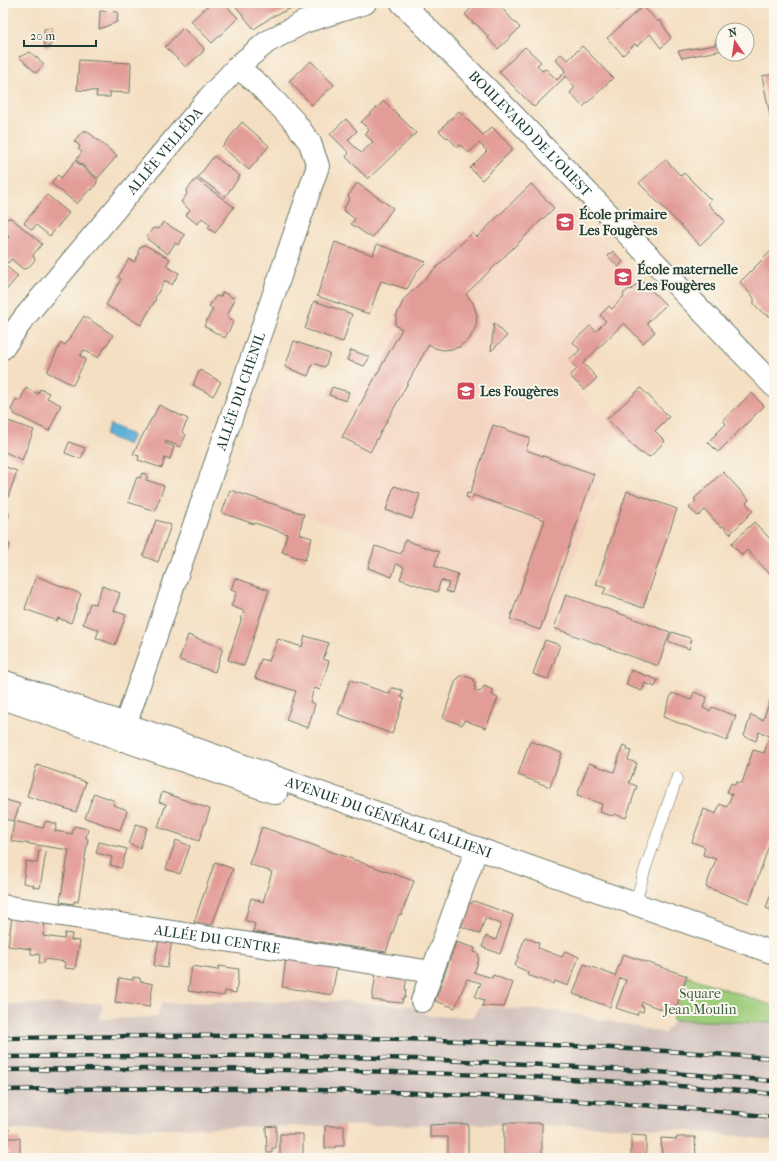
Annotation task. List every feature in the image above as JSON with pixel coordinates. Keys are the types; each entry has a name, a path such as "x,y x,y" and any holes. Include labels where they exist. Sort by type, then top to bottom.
{"street":[{"name":"ALLÉE VELLÉDA","path":"3,348 24,318 208,99 237,67 267,42 304,22 365,3"},
{"name":"BOULEVARD DE L'OUEST","path":"411,6 774,386"},
{"name":"ALLÉE DU CHENIL","path":"122,732 318,166 310,142 294,122 257,83 237,67"},
{"name":"AVENUE DU GÉNÉRAL GALLIENI","path":"3,681 122,732"},
{"name":"AVENUE DU GÉNÉRAL GALLIENI","path":"3,698 122,732 475,855 774,968"},
{"name":"AVENUE DU GÉNÉRAL GALLIENI","path":"475,855 635,904 774,953"},
{"path":"422,1001 475,855"},
{"name":"ALLÉE DU CENTRE","path":"3,906 432,972"}],"lane":[{"path":"635,904 646,866 677,778"}],"shaded area":[{"name":"Les Fougères","path":"526,165 654,293 566,379 618,433 545,640 449,605 458,573 375,546 377,539 230,491 273,379 347,403 420,271"},
{"path":"339,1001 409,1006 429,1016 473,1017 479,1007 559,1011 665,1033 675,1019 774,1021 774,1140 664,1128 479,1124 3,1130 3,1005 103,1003 100,1019 157,1017 162,1003"}],"green space":[{"name":"Square Jean Moulin","path":"687,976 774,1006 774,1023 672,1020"}],"water":[{"path":"110,424 133,435 128,445 105,435"}],"building":[{"path":"211,3 224,3 238,18 212,43 191,21"},
{"path":"233,3 304,3 273,16 254,29"},
{"path":"477,3 497,3 520,28 498,49 488,38 489,37 465,14"},
{"path":"614,3 628,3 618,10"},
{"path":"643,6 658,22 660,20 671,38 661,48 650,34 637,46 635,44 623,55 607,38"},
{"path":"100,11 118,12 117,22 99,29"},
{"path":"52,28 51,46 45,48 44,29"},
{"path":"183,28 204,48 203,52 186,67 165,47"},
{"path":"715,45 715,52 682,58 678,51"},
{"path":"582,46 613,78 583,107 570,93 575,87 566,76 534,107 499,72 525,47 541,62 537,65 542,71 546,69 557,80 565,72 555,59 561,54 568,60"},
{"path":"30,52 44,64 36,73 19,57"},
{"path":"79,60 131,63 130,93 110,92 110,97 96,97 97,91 77,90"},
{"path":"311,61 334,85 312,105 289,81"},
{"path":"774,74 774,130 773,130 762,76"},
{"path":"384,101 416,133 368,179 346,157 349,153 330,134 346,119 357,131 348,140 361,153 373,142 365,134 369,130 361,122"},
{"path":"459,111 483,135 492,127 513,149 482,180 470,168 487,151 479,143 469,153 460,145 457,147 448,137 447,138 439,131"},
{"path":"242,122 269,146 249,170 222,147"},
{"path":"83,131 87,131 117,156 98,178 76,160 82,152 78,149 80,146 74,141"},
{"path":"214,156 240,176 225,197 198,177"},
{"path":"665,159 681,176 684,173 711,200 708,204 725,221 700,245 639,183"},
{"path":"75,161 98,180 92,190 90,189 77,204 51,183 58,175 61,178"},
{"path":"196,179 234,207 215,233 208,228 210,224 202,218 197,224 186,215 190,210 181,202 187,194 186,191"},
{"path":"357,183 393,208 372,238 351,224 355,219 343,210 350,198 348,196"},
{"path":"531,184 554,208 466,294 473,303 477,315 476,326 470,338 459,347 452,349 443,350 435,348 429,344 370,452 342,437 402,329 395,325 397,314 404,299 472,233 477,237"},
{"path":"47,195 69,213 50,236 36,225 32,230 24,223"},
{"path":"11,218 42,244 33,255 35,260 28,268 23,269 11,259 8,263 3,258 3,244 9,237 3,232 3,222 5,219"},
{"path":"163,222 185,235 178,245 175,243 168,254 148,240 147,237 152,229 159,229"},
{"path":"335,242 373,255 377,244 426,262 417,271 407,289 381,281 369,314 317,296"},
{"path":"145,245 170,259 166,266 179,273 172,285 165,280 141,325 106,305 121,279 118,277 129,259 134,262 139,254 138,251 141,246"},
{"path":"774,248 774,320 768,315 764,314 754,304 754,298 740,282"},
{"path":"613,251 623,262 618,267 608,256"},
{"path":"3,264 18,276 3,294"},
{"path":"641,280 666,305 647,323 655,332 643,343 624,323 583,363 597,378 584,390 570,376 577,369 569,360 580,350 573,342 590,326 596,331 606,321 600,315 609,306 612,309 624,296 623,294 629,289 631,290"},
{"path":"223,292 235,299 227,317 234,321 225,338 204,326 213,309 209,306 216,296 220,297"},
{"path":"314,301 352,314 343,342 305,329"},
{"path":"84,316 113,335 98,358 84,350 80,356 86,359 73,385 47,372 61,343 65,345"},
{"path":"494,323 507,336 491,351"},
{"path":"294,341 330,354 325,367 313,363 308,376 285,367"},
{"path":"351,350 370,357 364,366 347,360"},
{"path":"200,370 221,382 213,396 193,385"},
{"path":"332,387 349,392 346,401 329,395"},
{"path":"26,388 38,394 40,389 49,393 47,398 61,405 49,431 14,414 15,413 11,410 16,399 20,401"},
{"path":"641,388 669,417 655,431 665,441 650,457 639,452 607,419"},
{"path":"752,393 764,406 718,452 708,442 726,424 723,420"},
{"path":"159,405 188,419 182,432 186,435 180,447 166,441 165,443 174,447 170,459 165,458 162,468 138,460 139,456 133,454"},
{"path":"8,421 34,430 22,460 3,451 3,431"},
{"path":"493,425 530,438 526,450 594,474 540,630 510,619 545,520 473,495 472,499 466,497 467,493 470,494"},
{"path":"69,442 85,448 81,459 65,453"},
{"path":"3,466 17,471 8,497 3,496"},
{"path":"723,472 749,500 746,503 753,511 730,534 705,510 698,516 689,508 696,501 694,499"},
{"path":"142,473 148,475 146,480 164,486 155,511 128,502 137,477 140,478"},
{"path":"394,486 420,494 412,519 386,510"},
{"path":"230,490 304,514 299,534 312,538 305,560 282,552 287,534 222,513"},
{"path":"627,491 677,509 643,608 603,594 606,588 596,585"},
{"path":"3,511 9,514 5,525 3,525"},
{"path":"156,520 171,525 158,562 143,556"},
{"path":"754,522 774,543 774,578 747,550 742,555 731,544"},
{"path":"405,540 439,552 434,566 458,574 452,593 446,591 449,583 441,580 437,592 400,579 404,567 396,564 392,577 368,568 375,546 401,554"},
{"path":"3,541 10,544 5,557 3,557"},
{"path":"36,576 81,594 71,623 58,618 57,621 25,609"},
{"path":"235,578 269,590 244,666 228,660 244,611 231,606 237,592 231,590"},
{"path":"102,586 120,593 114,611 126,615 115,645 96,638 99,630 83,624 90,603 96,604"},
{"path":"566,594 670,632 658,666 554,628"},
{"path":"672,632 692,639 689,649 668,641"},
{"path":"188,635 223,648 215,672 179,660"},
{"path":"305,636 329,643 323,659 329,661 320,690 314,688 310,702 315,704 308,728 286,720 296,691 255,678 261,659 269,661 278,639 302,647"},
{"path":"545,640 560,645 548,679 533,674"},
{"path":"631,670 658,680 655,687 645,683 642,691 626,685"},
{"path":"462,675 473,679 475,683 474,687 476,687 474,690 480,692 484,686 493,690 492,695 498,698 486,728 464,720 462,725 443,718 456,680"},
{"path":"350,680 390,694 391,688 402,690 403,692 401,697 404,699 392,734 338,714"},
{"path":"774,690 774,838 772,837 749,903 706,887 716,859 703,855 705,847 692,842 704,809 716,814 720,804 727,807 732,794 727,792 731,783 735,785 736,782 742,783 753,750 764,753 770,736 759,732 756,741 744,736 751,715 763,720"},
{"path":"694,692 707,697 703,708 710,711 712,707 736,716 727,741 663,717 672,693 691,700"},
{"path":"530,741 562,753 550,787 518,775"},
{"path":"623,745 628,747 627,750 631,751 628,760 637,763 629,783 637,786 626,818 600,812 602,804 577,795 589,763 614,772"},
{"path":"37,765 86,782 76,812 27,796"},
{"path":"162,792 210,809 199,841 158,827 166,804 159,802"},
{"path":"94,793 115,801 113,805 127,811 120,830 85,818"},
{"path":"3,799 20,804 14,821 4,819 3,822"},
{"path":"14,821 43,828 46,821 57,824 55,831 72,834 74,826 88,829 86,838 88,839 78,902 74,901 74,904 60,902 69,850 11,841"},
{"path":"136,824 147,827 140,848 129,844"},
{"path":"262,827 414,881 401,915 399,914 386,952 253,932 255,924 245,920 251,898 263,902 272,872 249,864"},
{"path":"176,840 190,846 180,874 166,869"},
{"path":"99,842 127,849 121,868 110,865 112,857 96,853"},
{"path":"39,851 46,852 40,888 23,883 26,861 37,863"},
{"path":"215,862 233,869 212,925 194,922"},
{"path":"774,885 774,911 766,908"},
{"path":"474,901 513,915 500,954 482,947 486,936 496,940 501,924 485,918 480,934 461,926 469,904"},
{"path":"12,917 45,922 43,936 64,939 65,933 72,934 71,940 80,941 75,969 64,968 65,962 45,959 44,963 39,963 40,955 31,954 31,949 8,946"},
{"path":"525,937 539,943 538,948 562,957 565,951 579,957 568,986 555,981 554,984 527,975 528,972 515,966"},
{"path":"159,939 172,941 167,968 154,966"},
{"path":"456,942 475,948 474,952 478,953 479,958 475,971 473,972 492,978 493,975 513,983 504,1007 482,1006 484,1000 475,997 481,983 467,979 455,1008 435,1001"},
{"path":"623,954 687,976 674,1014 642,1002 641,1006 644,1007 643,1012 639,1011 637,1015 616,1008 626,980 620,978 610,1007 573,994 584,964 615,976"},
{"path":"286,959 337,966 332,995 282,987"},
{"path":"192,966 218,970 219,966 239,969 236,993 225,991 224,996 188,991"},
{"path":"376,973 407,977 405,998 403,998 402,1003 372,1000"},
{"path":"133,977 140,978 140,981 153,984 149,1007 115,1002 119,978 133,980"},
{"path":"504,1123 542,1123 542,1158 504,1158"},
{"path":"468,1124 468,1158 448,1158 448,1137 430,1137 430,1125"},
{"path":"276,1126 276,1148 272,1148 272,1153 267,1153 266,1127"},
{"path":"325,1126 344,1126 344,1146 325,1148"},
{"path":"3,1129 9,1129 9,1138 20,1138 20,1158 9,1158 9,1151 3,1151"},
{"path":"280,1134 303,1134 303,1158 280,1158"},
{"path":"631,1135 646,1136 646,1158 631,1158"},
{"path":"677,1137 695,1137 696,1158 662,1158 661,1138 677,1139"}],"railway":[{"path":"3,1038 123,1036 376,1038 575,1046 774,1058"},
{"path":"3,1057 354,1057 474,1061 774,1081"},
{"path":"3,1070 196,1069 389,1072 582,1080 774,1094"},
{"path":"3,1090 316,1090 441,1094 605,1102 774,1117"}],"place":[{"name":"École primaire Les Fougères","path":"565,222"},
{"name":"École maternelle Les Fougères","path":"623,277"},
{"name":"Les Fougères","path":"466,391"}]}
